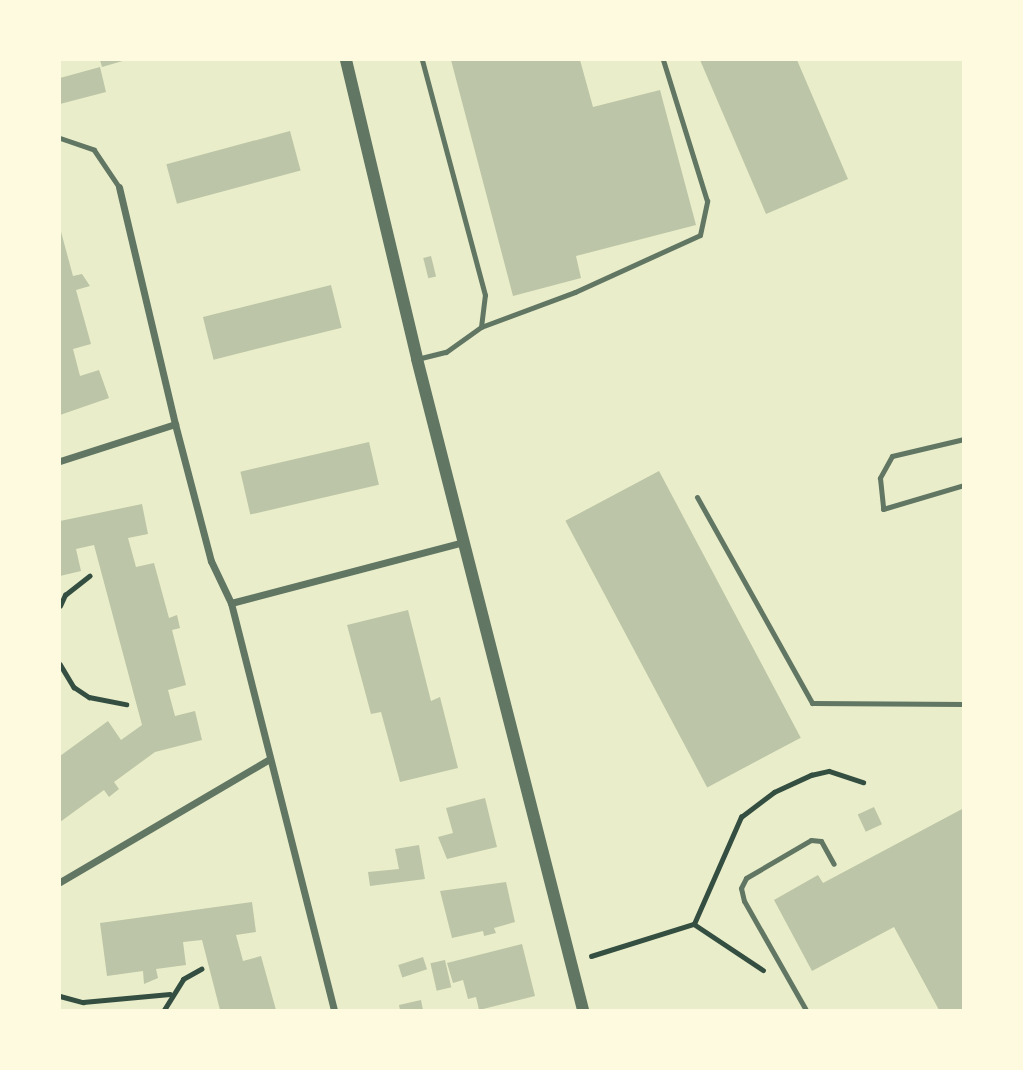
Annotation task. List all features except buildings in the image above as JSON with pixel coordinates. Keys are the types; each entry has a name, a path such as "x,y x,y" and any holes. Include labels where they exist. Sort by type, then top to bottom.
{"street":[{"path":"346,60 417,359 583,1010"},
{"path":"119,187 175,424 211,561 230,603 334,1010"},
{"path":"60,461 175,424"},
{"path":"230,603 463,542"},
{"path":"60,882 268,760"}],"lane":[{"path":"422,60 485,295 481,327"},
{"path":"417,359 446,352 481,327 575,292 700,235 707,201 663,60"},
{"path":"60,138 94,150 119,187"},
{"path":"964,439 892,456 880,478 883,509 964,485"},
{"path":"697,498 811,703 964,704"},
{"path":"806,1010 744,901 741,888 746,878 811,840 821,841 834,864"}],"path":[{"path":"60,606 65,595 89,576"},
{"path":"60,664 74,687 89,697 126,704"},
{"path":"695,924 741,817 774,792 811,775 829,771 863,782"},
{"path":"572,966 614,946 695,924 795,991"},
{"path":"164,1010 170,993 183,979 201,969"},
{"path":"60,996 83,1002 170,993"}]}
